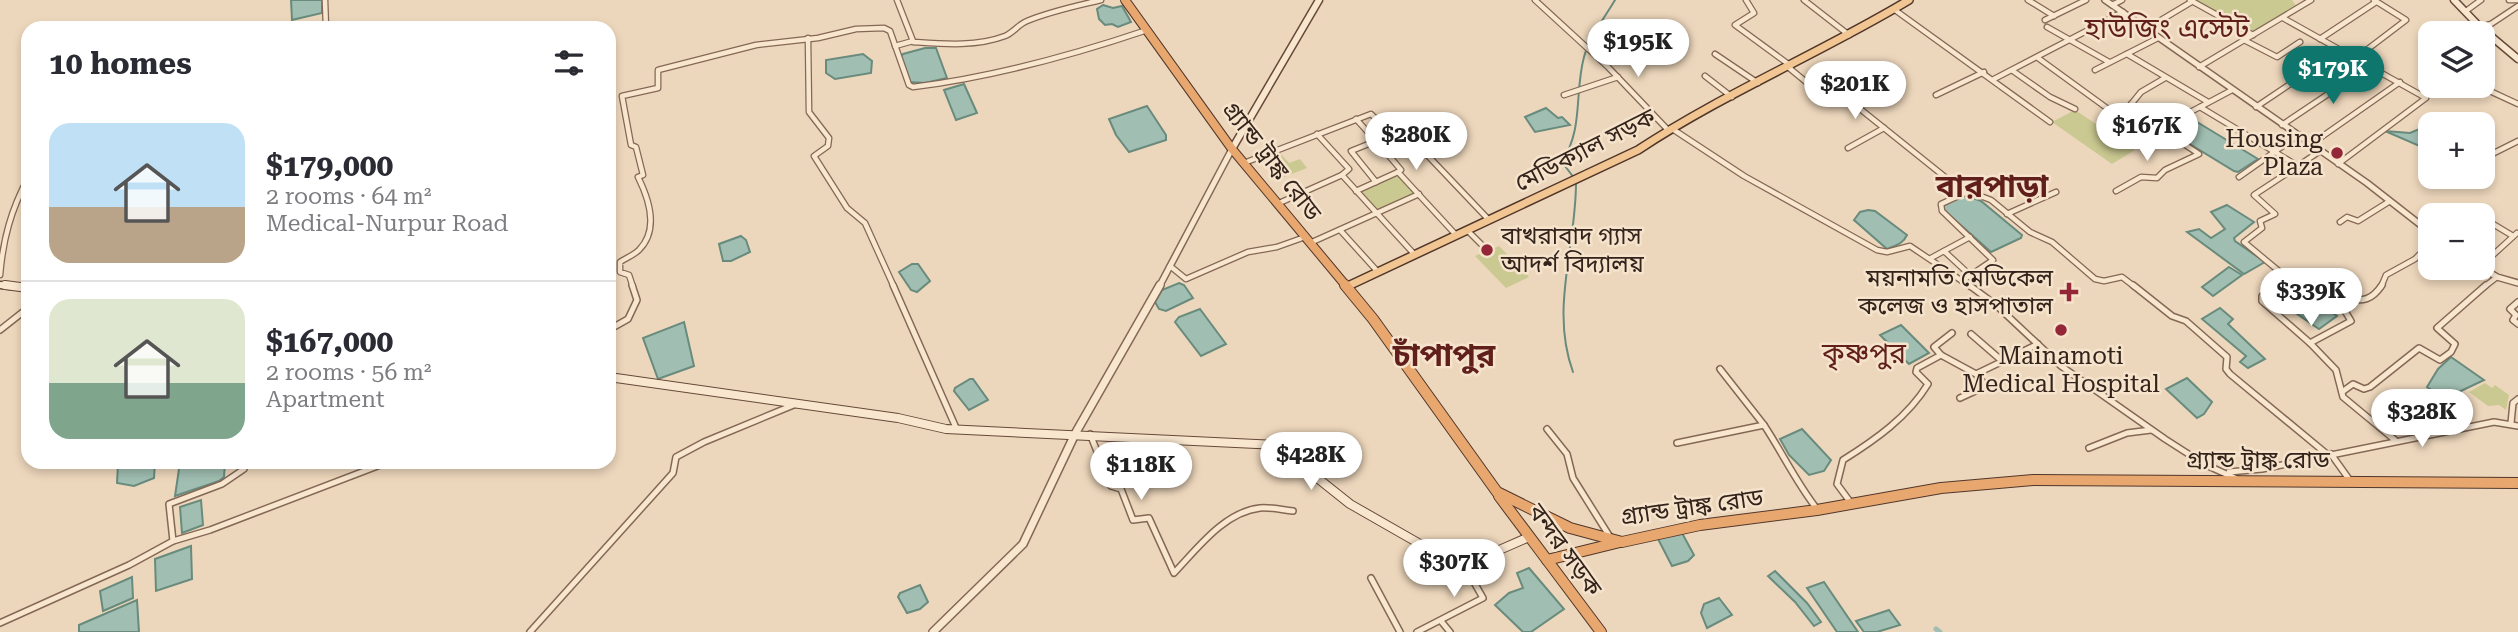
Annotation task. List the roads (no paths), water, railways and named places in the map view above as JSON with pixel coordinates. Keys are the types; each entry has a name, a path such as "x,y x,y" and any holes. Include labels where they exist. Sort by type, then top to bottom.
{"highway":[{"name":"গ্র্যান্ড ট্রাঙ্ক রোড","path":"1125,0 1232,149 1348,286 1497,492 1558,523 1617,540 1941,488 2019,480 2518,483"},
{"name":"বন্দর সড়ক","path":"1497,492 1601,632"},
{"path":"1548,561 1617,540"}],"main road":[{"path":"1232,149 1319,0"},
{"name":"মেডিক্যাল সড়ক","path":"1348,286 1638,150 1670,129 1790,67 1909,0"},
{"path":"2454,0 2475,21"},
{"path":"2495,40 2518,59"},
{"path":"0,285 21,287"},
{"path":"616,378 898,418 957,430 1090,434 1276,445 1350,504 1434,552 1459,555 1497,551 1529,537"}],"street":[{"path":"325,0 326,21"},
{"path":"897,0 913,42"},
{"path":"895,46 913,42 955,45 990,40 1008,35 1024,22 1057,10 1101,0"},
{"path":"1535,0 1618,77 1658,122 1744,176 1880,251 1887,252 1910,246 1931,258 1996,305 2061,366 2204,464 2227,472 2247,472 2494,422 2518,426"},
{"path":"1746,0 1754,13 1735,25 1790,67 1825,99 1851,102 1965,192 1991,200 2030,232 2052,243 2095,279 2104,281 2122,277 2172,316 2186,321 2227,357 2225,366 2230,374 2329,455 2351,482"},
{"path":"1804,0 1849,35"},
{"path":"2028,0 2054,16"},
{"path":"2045,20 2086,0"},
{"path":"2105,0 2418,223"},
{"path":"2112,5 2122,0"},
{"path":"2199,66 2311,0"},
{"path":"2466,11 2481,0"},
{"path":"2146,29 2191,1 2253,35"},
{"path":"2320,38 2375,1 2406,20 2356,58"},
{"path":"2495,22 2516,3"},
{"path":"1895,10 2032,106 2050,122"},
{"path":"1994,79 2123,12"},
{"path":"2283,18 2426,98 2338,164"},
{"path":"2047,27 2109,62"},
{"path":"616,326 628,320 637,300 629,275 620,272 620,262 638,252 645,243 650,219 649,199 638,177 643,175 636,147 631,145 622,96 658,88 658,69 755,45 856,29 884,28 890,31 909,85 913,87 962,82 1014,71 1147,30"},
{"path":"808,38 809,112 829,138 828,146 814,156 846,208 864,223 957,430"},
{"path":"2095,70 2158,38"},
{"path":"2244,40 2277,57 2300,42"},
{"path":"2256,107 2341,50"},
{"path":"1715,54 1758,83"},
{"path":"2127,54 2208,102"},
{"path":"2038,58 2118,114 2141,92 2165,78"},
{"path":"2282,125 2370,66"},
{"path":"2013,71 2050,97 2075,109"},
{"path":"1936,95 1984,72"},
{"path":"1705,76 1732,97"},
{"path":"1564,94 1618,77"},
{"path":"2310,145 2400,82"},
{"path":"2163,126 2232,90"},
{"path":"2495,93 2518,104"},
{"path":"2116,191 2141,177 2157,178 2165,170 2199,154 2131,104"},
{"path":"2200,107 2298,166"},
{"path":"1244,163 1356,118 1373,114 1402,144"},
{"path":"1356,118 1401,170 1356,191"},
{"path":"1848,148 1884,128"},
{"path":"1277,204 1342,175 1349,169 1317,134"},
{"path":"2239,177 2297,136"},
{"path":"1385,151 1413,140 1489,220"},
{"path":"1376,141 1351,151 1376,182"},
{"path":"2495,152 2518,141"},
{"path":"933,632 1023,544 1075,434 1170,266 1232,149"},
{"path":"2320,151 2254,195 2275,214 2260,221 2262,228 2244,242 2286,277 2286,281 2262,296 2262,301 2336,369 2342,392 2348,402 2395,440"},
{"path":"1398,172 1457,235"},
{"path":"1342,175 1415,255"},
{"path":"0,275 2,246 11,211 21,192"},
{"path":"1962,281 1993,260 1941,207 1965,192"},
{"path":"2007,214 2056,192"},
{"path":"1170,266 1186,279 1248,252 1340,230 1419,194"},
{"path":"2340,222 2347,217 2358,221 2390,201"},
{"path":"2495,224 2515,234 2495,254"},
{"path":"1340,230 1378,272"},
{"path":"1467,230 1485,248"},
{"path":"1931,258 1970,237"},
{"path":"1944,251 1971,276"},
{"path":"2309,343 2351,321 2342,306 2347,298 2362,302 2373,297 2386,275 2418,256"},
{"path":"2342,392 2353,384 2364,389 2370,387 2419,348 2440,359 2446,357 2455,344 2437,328 2467,304 2474,293 2497,276 2518,283"},
{"path":"2518,302 2510,309 2516,315 2514,320 2518,324"},
{"path":"0,330 21,314"},
{"path":"1952,333 1934,347 1941,355 1976,374 1986,386 1960,398"},
{"path":"1971,334 2001,360"},
{"path":"1976,374 2038,344"},
{"path":"1852,503 1837,484 1843,460 1876,440 1920,397 1928,384 1916,370 1941,355"},
{"path":"1720,369 1764,425 1787,459 1795,481 1817,510"},
{"path":"2511,423 2513,404 2518,400"},
{"path":"530,632 673,473 676,457 704,442 796,404"},
{"path":"1677,443 1764,425"},
{"path":"1548,429 1567,454 1577,485 1617,540"},
{"path":"2089,448 2117,436 2151,430"},
{"path":"1090,434 1111,486 1121,489 1133,520 1150,518 1174,573 1216,530 1240,516 1258,508 1293,511"},
{"path":"173,541 169,504 222,484 244,469"},
{"path":"0,623 129,565 173,541 210,530 370,469"},
{"path":"2227,472 2239,482"},
{"path":"1417,632 1483,598 1459,555"},
{"path":"1371,578 1400,632"},
{"path":"1441,621 1450,632"}],"waterway":[{"path":"1574,178 1562,162 1569,149 1576,123 1584,57 1593,35 1615,0"},
{"path":"1573,372 1564,325 1564,302 1576,183"},
{"path":"1936,629 1940,632"}],"place":[{"name":"Housing Plaza","path":"2337,153"},
{"name":"বাখরাবাদ গ্যাস আদর্শ বিদ্যালয়","path":"1487,250"},
{"name":"ময়নামতি মেডিকেল কলেজ ও হাসপাতাল","path":"2069,292"},
{"name":"Mainamoti Medical Hospital","path":"2061,330"}],"district":[{"name":"হাউজিং এস্টেট","path":"2167,28"},
{"name":"বারপাড়া","path":"1992,186"},
{"name":"কৃষ্ণপুর","path":"1864,353"},
{"name":"চাঁপাপুর","path":"1444,355"}]}
